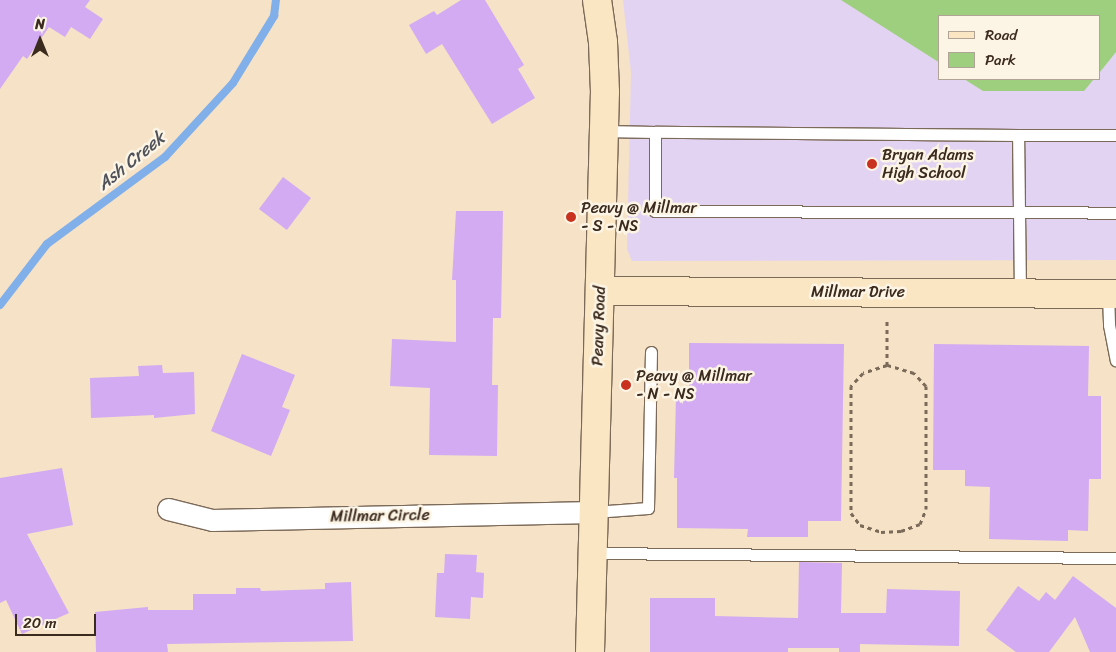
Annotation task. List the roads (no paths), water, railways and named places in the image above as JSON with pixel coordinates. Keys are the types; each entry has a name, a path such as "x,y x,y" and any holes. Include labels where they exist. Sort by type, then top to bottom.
{"street":[{"name":"Peavy Road","path":"590,652 604,131 603,42 597,0"},
{"name":"Millmar Drive","path":"600,291 1112,294"},
{"name":"Millmar Circle","path":"168,509 212,520 594,512"}],"lane":[{"path":"604,131 1116,135"},
{"path":"655,132 655,211 1116,213"},
{"path":"1018,135 1020,293"},
{"path":"1112,294 1109,325 1116,360"},
{"path":"594,512 648,508 651,352"},
{"path":"593,553 1116,558"}],"waterway":[{"name":"Ash Creek","path":"0,305 47,244 165,157 233,83 274,16 276,0"}],"place":[{"name":"Bryan Adams High School","path":"872,164"},
{"name":"Peavy @ Millmar - S - NS","path":"571,217"},
{"name":"Peavy @ Millmar - N - NS","path":"626,385"}]}
